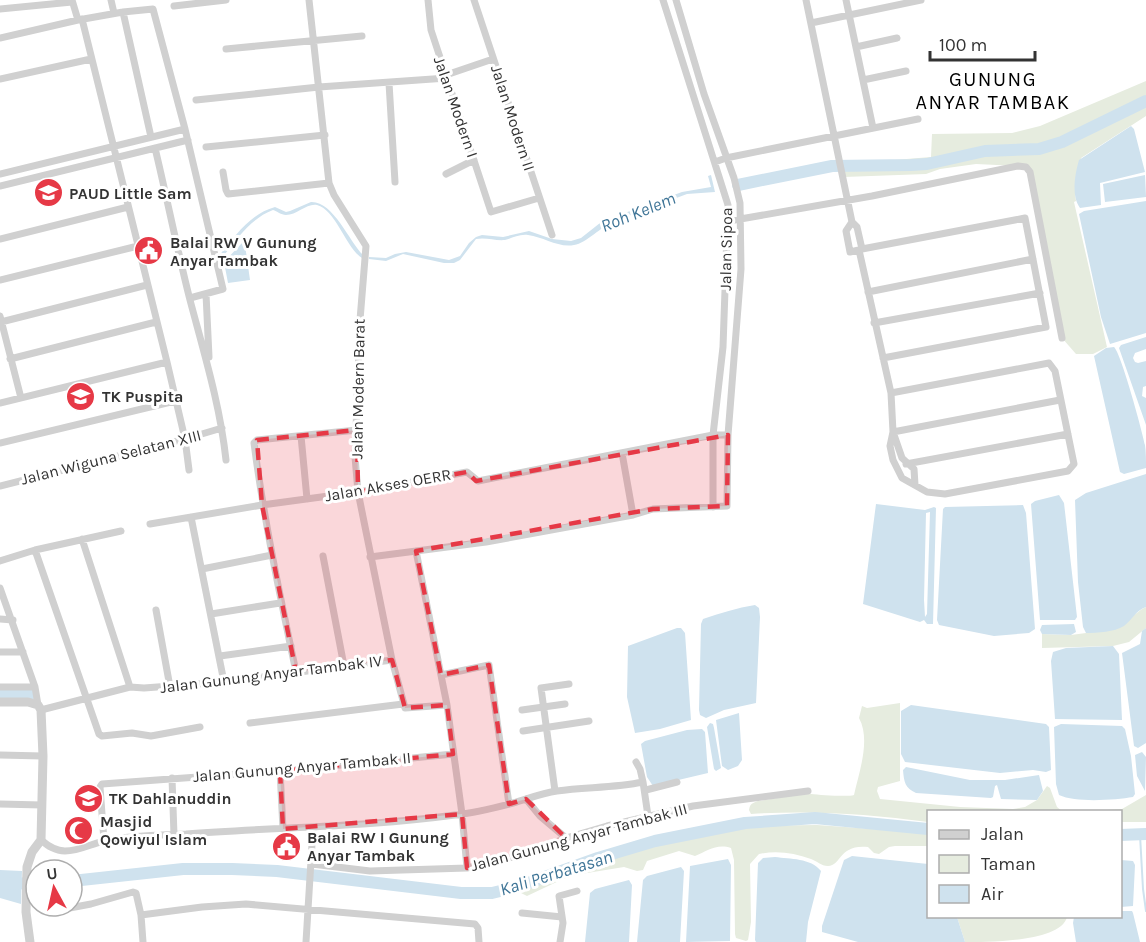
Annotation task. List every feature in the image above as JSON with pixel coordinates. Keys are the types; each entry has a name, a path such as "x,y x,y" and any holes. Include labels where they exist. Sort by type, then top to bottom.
{"street":[{"path":"111,0 114,13"},
{"path":"174,6 226,0"},
{"name":"Jalan Modern Barat","path":"309,0 329,183 334,195 365,242 355,457 358,492 392,660"},
{"name":"Jalan Modern I","path":"428,0 430,30 491,212 539,198"},
{"name":"Jalan Modern II","path":"474,0 552,236"},
{"name":"Jalan Sipoa","path":"663,0 728,205 723,347 713,435 713,507"},
{"path":"370,557 486,542 633,515 653,509 727,506 728,435 741,269 740,203 734,177 704,94 676,0"},
{"path":"806,0 852,222 857,227 874,323 891,393 893,432 890,446 893,460 902,478 927,492 945,494 1068,471 1074,464 1055,371 1049,363 891,393"},
{"path":"846,0 873,128"},
{"path":"811,23 921,0"},
{"path":"0,9 72,1 80,20 167,362 185,439 189,470"},
{"path":"0,38 114,13 153,9 188,140 223,290 189,298"},
{"path":"123,12 152,137"},
{"path":"226,48 362,36"},
{"path":"856,47 897,38"},
{"path":"0,80 91,59"},
{"path":"196,100 446,77 494,59"},
{"path":"863,80 906,72"},
{"path":"389,83 394,182"},
{"path":"715,162 918,119"},
{"path":"0,174 185,129"},
{"path":"206,147 325,135"},
{"path":"0,186 188,140"},
{"path":"155,148 189,298 210,372 226,460"},
{"path":"446,174 474,160"},
{"path":"729,221 1018,166 1026,167 1030,172 1062,338"},
{"path":"223,172 228,194 329,183"},
{"path":"0,239 128,207"},
{"path":"852,222 846,231 850,252 1025,218 1046,327 883,358"},
{"path":"0,279 138,246"},
{"path":"868,292 1033,260"},
{"path":"21,398 1,319 147,285"},
{"path":"874,323 1040,293"},
{"path":"206,294 210,372"},
{"path":"10,359 156,322"},
{"path":"0,403 167,362"},
{"path":"893,432 1060,400"},
{"path":"0,443 176,401"},
{"name":"Jalan Wiguna Selatan XIII","path":"0,486 222,428"},
{"path":"296,672 280,603 262,505 254,443 257,440 357,430"},
{"path":"893,432 902,458 914,469 915,485"},
{"path":"906,464 1068,434"},
{"path":"633,515 622,453 713,435 728,435"},
{"path":"301,436 307,499"},
{"name":"Jalan Akses OERR","path":"150,524 358,492 467,472 478,481 622,453"},
{"path":"191,517 224,682"},
{"path":"0,561 35,550 121,531"},
{"path":"82,539 130,687"},
{"path":"35,550 97,731 102,736 132,733 146,736 200,727"},
{"path":"416,551 447,705 467,868"},
{"path":"202,569 272,555"},
{"path":"323,556 344,666"},
{"path":"0,588 35,687 39,707 43,756 41,840 32,852 27,867 26,912 30,942"},
{"path":"212,614 280,603"},
{"path":"156,610 170,687"},
{"path":"0,620 13,620"},
{"path":"220,656 291,646"},
{"path":"0,651 23,652"},
{"name":"Jalan Gunung Anyar Tambak IV","path":"39,707 130,687 170,687 224,682 392,660 403,704"},
{"path":"441,675 489,665 509,804"},
{"path":"555,791 541,688 569,684"},
{"path":"0,687 35,687"},
{"path":"0,702 28,702 39,707"},
{"path":"250,723 403,704 405,708 447,705"},
{"path":"522,711 565,704"},
{"path":"523,731 589,721"},
{"name":"Jalan Gunung Anyar Tambak II","path":"104,841 101,785 453,754"},
{"path":"0,755 43,756"},
{"path":"636,762 644,786 648,816"},
{"path":"280,771 284,829"},
{"path":"172,778 174,835"},
{"path":"41,840 48,846 68,851 104,841 313,828 459,815 555,791 676,782"},
{"name":"Jalan Gunung Anyar Tambak III","path":"312,866 381,871 467,868 529,853 566,838 648,816 693,806 808,791"},
{"path":"526,799 540,816 566,838"},
{"path":"0,804 42,805"},
{"path":"306,942 313,828"},
{"path":"560,942 562,917 559,896 577,891"},
{"path":"84,905 133,892 137,895 143,942"},
{"path":"141,915 246,904 475,924 478,928 479,942"},
{"path":"522,914 562,917"}],"highlighted area":[{"path":"357,430 358,492 467,472 476,481 728,435 727,506 653,509 416,551 441,675 489,665 509,804 526,799 566,838 529,853 467,868 462,814 283,829 280,771 453,754 447,705 405,708 392,660 296,672 262,505 257,440"}],"green space":[{"path":"1146,81 1146,116 1081,158 1075,193 1076,201 1074,202 1107,347 1093,354 1076,354 1062,338 1030,172 1018,166 976,164 940,169 926,174 844,177 840,160 931,157 932,134 1012,133 1040,126"},
{"path":"1146,607 1146,628 1129,642 1113,646 1042,648 1042,634 1071,635 1116,629"},
{"path":"900,703 900,781 878,787 880,799 960,807 1013,809 1025,807 1037,800 1047,786 1061,810 927,810 927,822 796,812 751,814 750,806 758,801 805,794 854,795 864,746 859,718 862,706 867,708"},
{"path":"1146,795 1146,822 1122,822 1122,810 1105,810 1122,809"},
{"path":"817,825 927,833 927,846 889,847 879,854 874,853 868,847 859,847 846,851 833,865 828,866 792,854 772,852 759,854 750,864 751,922 746,941 736,938 735,934 734,860 731,848 721,846 712,848 695,856 679,851 647,861 643,870 637,871 624,867 581,874 563,879 527,896 521,893 522,888 564,871 643,846 657,846 727,829"},
{"path":"957,918 1066,918 1062,925 1038,936 1006,941 965,942"}],"water":[{"path":"1131,126 1134,129 1145,172 1100,183 1101,205 1080,208 1075,197 1075,178 1079,160"},
{"path":"711,175 715,192 687,194 615,221 579,244 562,245 525,235 505,240 483,238 476,239 460,260 454,263 403,254 386,261 369,259 369,257 386,258 406,252 449,260 460,256 469,243 482,235 503,237 529,231 552,239 571,241 581,238 600,223 611,218 682,192 711,187 708,176"},
{"path":"1145,175 1146,197 1105,202 1103,184"},
{"path":"1146,201 1146,333 1110,344 1101,317 1079,214 1084,211"},
{"path":"311,202 319,203 333,215 363,255 362,258 356,253 330,214 324,208 313,205 290,214 284,215 273,210 264,214 243,232 219,262 218,257 230,242 257,215 275,207 286,212"},
{"path":"242,243 245,245 250,280 228,283 224,262"},
{"path":"1146,337 1146,349 1135,353 1133,358 1138,363 1146,361 1146,386 1143,387 1142,396 1146,398 1146,425 1119,348 1121,345"},
{"path":"1114,347 1131,393 1146,451 1146,468 1124,474 1120,472 1094,356 1106,348"},
{"path":"1146,474 1146,607 1139,610 1127,624 1120,628 1106,632 1086,633 1083,627 1078,582 1075,500 1086,493"},
{"path":"1059,495 1064,503 1077,617 1075,620 1040,620 1031,504"},
{"path":"876,504 925,510 936,508 933,624 863,604","holes":["930,512 927,614 925,617 926,513"]},
{"path":"1023,505 1026,513 1035,629 1029,633 994,636 939,625 937,620 943,509 945,507"},
{"path":"755,605 759,608 760,617 756,703 724,710 706,718 700,715 699,710 703,619"},
{"path":"1074,624 1076,632 1071,635 1042,634 1040,630 1042,625"},
{"path":"681,628 685,633 691,720 635,733 627,697 628,646"},
{"path":"1146,628 1146,743 1138,748 1134,746 1122,653 1140,644 1142,631"},
{"path":"1113,646 1119,654 1122,720 1055,719 1051,661 1053,652 1066,648"},
{"path":"911,705 1046,724 1049,727 1051,770 1000,773 905,762 901,754 901,711"},
{"path":"739,713 742,760 738,766 728,770 722,766 716,720"},
{"path":"710,723 714,728 721,768 716,771 707,727"},
{"path":"1061,724 1122,726 1125,729 1131,756 1135,794 1133,797 1085,800 1059,795 1056,784 1054,727"},
{"path":"702,729 705,732 708,773 653,786 647,777 641,744 687,730"},
{"path":"1142,752 1146,757 1145,791 1137,776 1135,755"},
{"path":"906,767 970,780 1005,780 1039,775 1043,791 1037,800 1001,799 997,785 991,798 916,793 906,784 903,770"},
{"path":"852,856 927,864 927,918 957,918 965,942 858,942 822,932 844,860"},
{"path":"775,857 806,861 821,871 808,922 806,942 756,942 755,940 758,863 763,858"},
{"path":"728,859 731,865 730,941 686,942 690,866"},
{"path":"1122,860 1133,861 1135,865 1133,906 1122,907"},
{"path":"681,867 684,871 680,942 637,942 643,880 647,876"},
{"path":"0,870 22,871 21,904 0,898"},
{"path":"629,880 632,885 629,942 585,942 590,893 595,889"},
{"path":"1122,911 1132,911 1140,942 1076,942 1074,918 1122,918"}],"waterway":[{"name":"Roh Kelem","path":"738,185 832,166 927,164 985,151 1039,149 1062,142 1146,101"},
{"path":"0,694 33,693"},
{"name":"Kali Perbatasan","path":"84,880 183,869 232,869 277,871 461,893 492,893 517,887 598,858 655,841 745,823 815,818 927,829"},
{"name":"Kali Perbatasan","path":"1122,835 1146,834"},
{"path":"1140,835 1146,911"},
{"name":"Kali Perbatasan","path":"0,884 24,883"}],"place":[{"name":"PAUD Little Sam","path":"48,193"},
{"name":"Balai RW V Gunung Anyar Tambak","path":"149,251"},
{"name":"TK Puspita","path":"81,396"},
{"name":"TK Dahlanuddin","path":"88,798"},
{"name":"Masjid Qowiyul Islam","path":"79,830"},
{"name":"Balai RW I Gunung Anyar Tambak","path":"286,846"}],"district":[{"name":"GUNUNG ANYAR TAMBAK","path":"993,90"}]}
